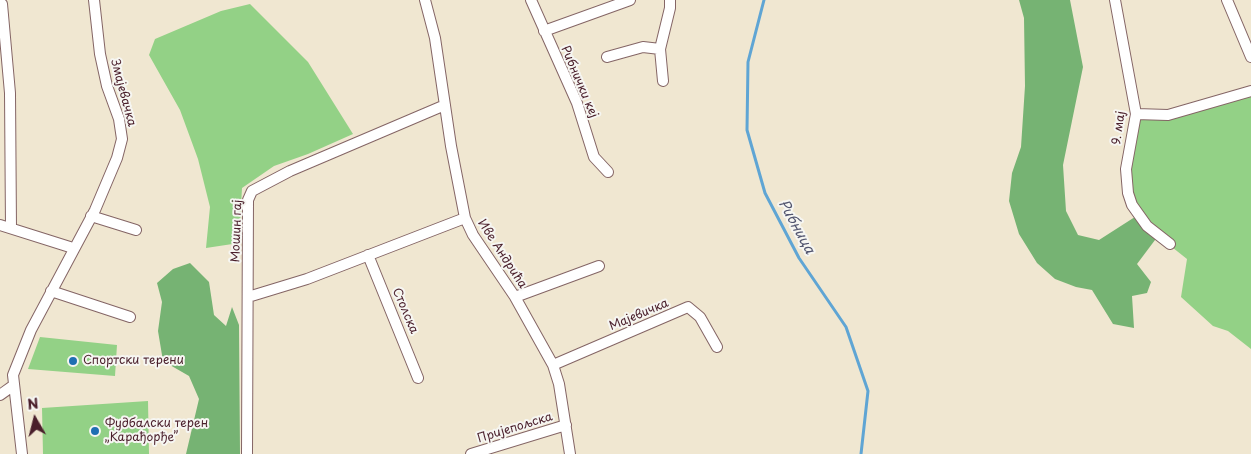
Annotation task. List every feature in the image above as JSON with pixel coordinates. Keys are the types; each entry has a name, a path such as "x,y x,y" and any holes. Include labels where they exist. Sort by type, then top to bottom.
{"street":[{"name":"Змајевачка","path":"22,454 13,374 31,330 91,216 117,158 122,139 119,119 107,86 100,54 94,0"},
{"name":"Иве Андрића","path":"425,0 435,38 445,105 466,218 473,235 515,297 553,365 566,425 570,454"},
{"name":"Рибнички кеј","path":"530,0 577,103 594,157 608,172"},
{"path":"544,31 630,0"},
{"path":"663,81 660,49 670,8 670,0"},
{"name":"9. мај","path":"1115,0 1136,114 1126,169 1128,194 1132,205 1146,226 1170,244"},
{"path":"1227,0 1251,57"},
{"path":"2,4 10,93 11,228"},
{"path":"607,58 643,47 660,49"},
{"path":"1136,114 1168,115 1251,91"},
{"name":"Мошин гај","path":"247,454 248,200 252,191 290,171 445,105"},
{"path":"91,216 136,230"},
{"path":"248,297 307,279 466,218"},
{"path":"0,224 73,248"},
{"name":"Столска","path":"368,254 418,378"},
{"path":"515,297 599,266"},
{"path":"51,291 130,317"},
{"name":"Мајевичка","path":"553,365 688,307 700,317 717,348"},
{"path":"0,395 14,385"},
{"name":"Пријепољска","path":"471,454 566,425"}],"green space":[{"path":"1019,0 1070,0 1083,67 1063,165 1066,211 1078,235 1099,240 1138,215 1158,236 1137,264 1151,282 1147,293 1132,296 1134,328 1113,324 1092,290 1076,287 1055,279 1037,263 1019,234 1009,201 1012,173 1021,147 1025,86 1024,18"},
{"path":"250,4 308,62 353,134 308,154 274,166 242,188 239,243 206,248 210,207 198,159 180,110 149,55 155,39 221,11"},
{"path":"1251,91 1251,349 1228,331 1213,326 1181,297 1187,259 1158,236 1128,193 1136,114 1154,116"},
{"path":"190,263 209,282 214,315 226,326 232,307 239,325 240,454 186,454 199,399 189,376 163,361 158,331 162,302 157,283 173,269"},
{"name":"Спортски терени","path":"40,337 117,345 115,376 28,369"},
{"name":"Фудбалски терен „Карађорђе”","path":"148,401 149,454 43,454 42,408"}],"waterway":[{"name":"Рибница","path":"764,0 748,62 747,130 765,193 799,258 846,327 868,391 861,454"}],"place":[{"name":"Спортски терени","path":"73,361"},
{"name":"Фудбалски терен „Карађорђе”","path":"95,431"}]}
